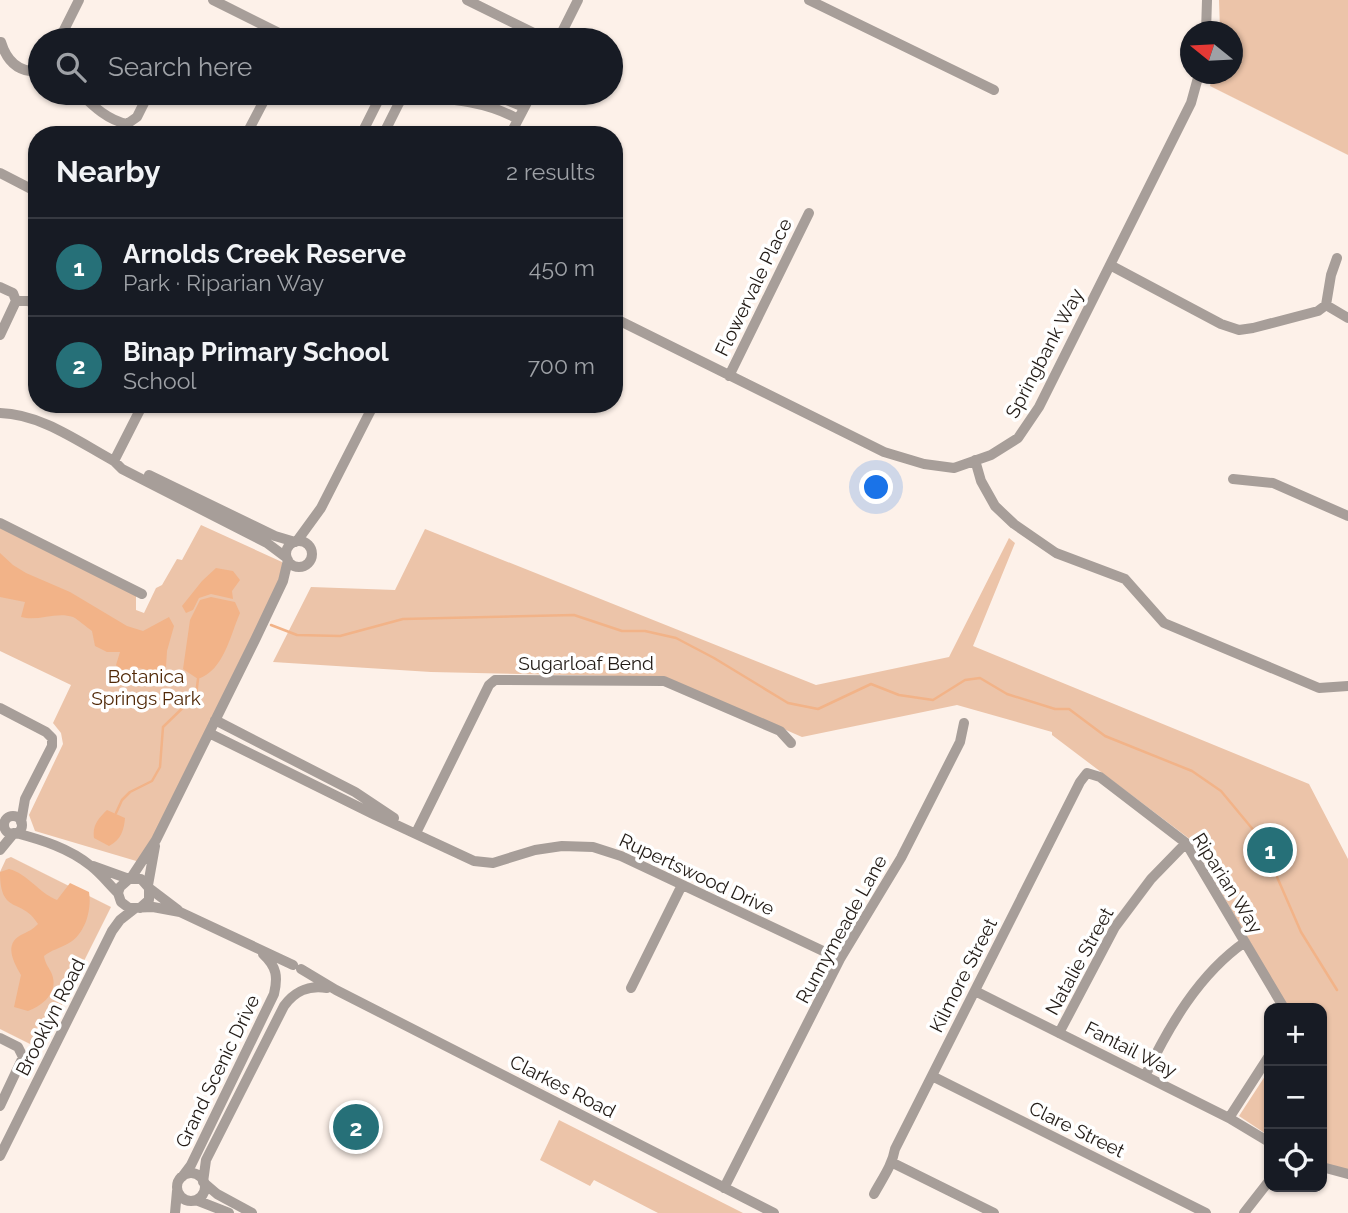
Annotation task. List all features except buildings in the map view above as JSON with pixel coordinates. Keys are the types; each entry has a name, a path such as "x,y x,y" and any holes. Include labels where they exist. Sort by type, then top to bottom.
{"street":[{"path":"65,28 79,0"},
{"path":"214,0 269,28"},
{"path":"467,0 524,28"},
{"path":"564,28 578,0"},
{"path":"809,0 994,90"},
{"path":"1206,21 1207,0"},
{"path":"1,42 5,63 28,71"},
{"name":"Springbank Way","path":"623,323 884,452 924,464 954,468 991,455 1017,438 1039,407 1191,103 1196,84"},
{"path":"92,105 124,126"},
{"path":"132,126 143,105"},
{"path":"251,126 262,105"},
{"path":"366,126 376,105"},
{"path":"388,126 398,105"},
{"path":"499,105 518,119"},
{"path":"514,126 524,107 517,105"},
{"path":"0,173 28,187"},
{"name":"Flowervale Place","path":"729,376 809,213"},
{"path":"1110,265 1221,324 1239,330 1318,311 1326,305 1337,258"},
{"path":"0,287 13,293 16,301 0,335"},
{"path":"16,301 28,301"},
{"path":"1326,305 1348,318"},
{"path":"0,413 25,416 41,422 114,461 122,469 267,542 296,566 307,564"},
{"path":"114,461 138,413"},
{"path":"119,895 120,887 130,878 156,840 275,599 286,571 287,550 306,532 321,508 369,413"},
{"path":"975,460 981,481 995,506 1014,524 1056,553 1125,579 1164,623 1319,688 1348,686"},
{"path":"114,461 125,463 275,536 304,542 311,550"},
{"path":"1233,479 1280,485 1348,516"},
{"path":"275,599 311,557 321,508"},
{"path":"0,523 142,594"},
{"name":"Sugarloaf Bend","path":"416,833 489,685 495,680 664,681 780,731 791,743"},
{"path":"0,708 46,732 52,738 52,746 10,824 0,850"},
{"name":"Rupertswood Drive","path":"215,720 375,815 474,861 493,863 548,848 593,847 621,856 840,959"},
{"name":"Runnymeade Lane","path":"724,1188 840,959 901,858 960,742 964,723"},
{"name":"Rupertswood Drive","path":"209,733 300,771"},
{"name":"Riparian Way","path":"1087,773 1100,777 1186,844 1281,1003"},
{"name":"Kilmore Street","path":"874,1194 893,1163 895,1149 1080,782 1087,773"},
{"path":"10,824 90,865 141,879 148,887"},
{"path":"90,865 119,895 124,906 137,909 149,900 148,887 156,840"},
{"name":"Natalie Street","path":"1059,1033 1115,926 1151,879 1186,844"},
{"path":"631,988 682,885"},
{"name":"Clarkes Road","path":"148,887 180,912 297,967 336,990 774,1213"},
{"name":"Brooklyn Road","path":"112,931 119,895"},
{"name":"Clarkes Road","path":"137,909 153,907 180,912"},
{"name":"Brooklyn Road","path":"0,1156 112,931 120,920 137,909"},
{"path":"1145,1076 1188,1001 1230,953 1245,942"},
{"path":"259,950 276,970 278,978 283,990 292,993 299,990 305,981 297,967 282,968 278,978"},
{"name":"Grand Scenic Drive","path":"175,1213 178,1182 191,1165 270,1005 278,978"},
{"name":"Clarkes Road","path":"299,990 316,987 336,990"},
{"name":"Grand Scenic Drive","path":"181,1213 203,1194 206,1160 279,1012 299,990"},
{"name":"Fantail Way","path":"975,991 1229,1118 1264,1139"},
{"path":"0,1038 18,1047 23,1057 0,1106"},
{"path":"1229,1118 1264,1064"},
{"name":"Clare Street","path":"932,1076 1206,1213"},
{"path":"893,1163 994,1213"},
{"path":"1327,1168 1348,1174"},
{"name":"Grand Scenic Drive","path":"182,1177 192,1174 200,1177 203,1182"},
{"path":"203,1182 217,1194 251,1213"},
{"path":"1244,1213 1264,1187"},
{"path":"177,1191 183,1199 195,1200 229,1213"}],"green space":[{"path":"1219,0 1348,0 1348,155 1210,86 1243,84 1243,21 1220,21"},
{"name":"Botanica Springs Park","path":"201,525 282,562 284,575 143,863 35,831 29,815 63,744 61,733 53,723 71,685 0,651 0,526 136,595 136,610 144,613 156,588 162,585 177,559 182,560"},
{"path":"425,529 816,685 949,657 1009,538 1015,543 973,646 1309,784 1348,859 1348,1170 1327,1165 1327,1003 1285,1003 1191,840 1052,735 1052,732 957,705 802,737 665,677 431,672 273,662 311,587 395,590"},
{"path":"11,857 111,907 40,1049 0,1029 0,872 6,859"},
{"path":"1264,1078 1264,1133 1239,1116"},
{"path":"559,1120 743,1213 658,1213 594,1180 590,1186 540,1160"}],"shaded area":[{"path":"0,553 26,573 70,592 127,626 143,631 169,617 174,626 166,667 156,672 134,667 121,671 116,665 120,652 107,652 95,646 92,631 73,617 21,617 25,602 0,597"},
{"path":"216,568 233,571 240,580 232,591 233,599 211,594 199,598 193,610 186,613 182,606"},
{"path":"211,597 235,602 240,613 220,660 207,675 198,679 183,669 190,620 200,600"},
{"path":"107,810 125,818 121,834 109,846 94,838 97,822"},
{"path":"9,869 16,871 57,900 70,883 89,892 90,899 83,928 75,939 44,956 53,979 52,991 45,1001 28,1011 14,1007 21,975 11,947 17,938 38,924 32,916 8,901 4,895 0,872"}],"waterway":[{"path":"271,625 297,635 340,636 403,619 574,615 622,631 645,631 676,638 788,703 818,709 871,684 899,695 933,700 965,680 980,678 1007,694 1055,709 1069,709 1105,736 1192,771 1221,791 1260,838 1301,932 1337,990"},
{"path":"116,813 122,800 130,792 152,781 160,767 163,727 196,695 198,679"}],"place":[{"name":"Arnolds Creek Reserve","path":"1270,850"},
{"name":"Binap Primary School","path":"356,1127"}]}
